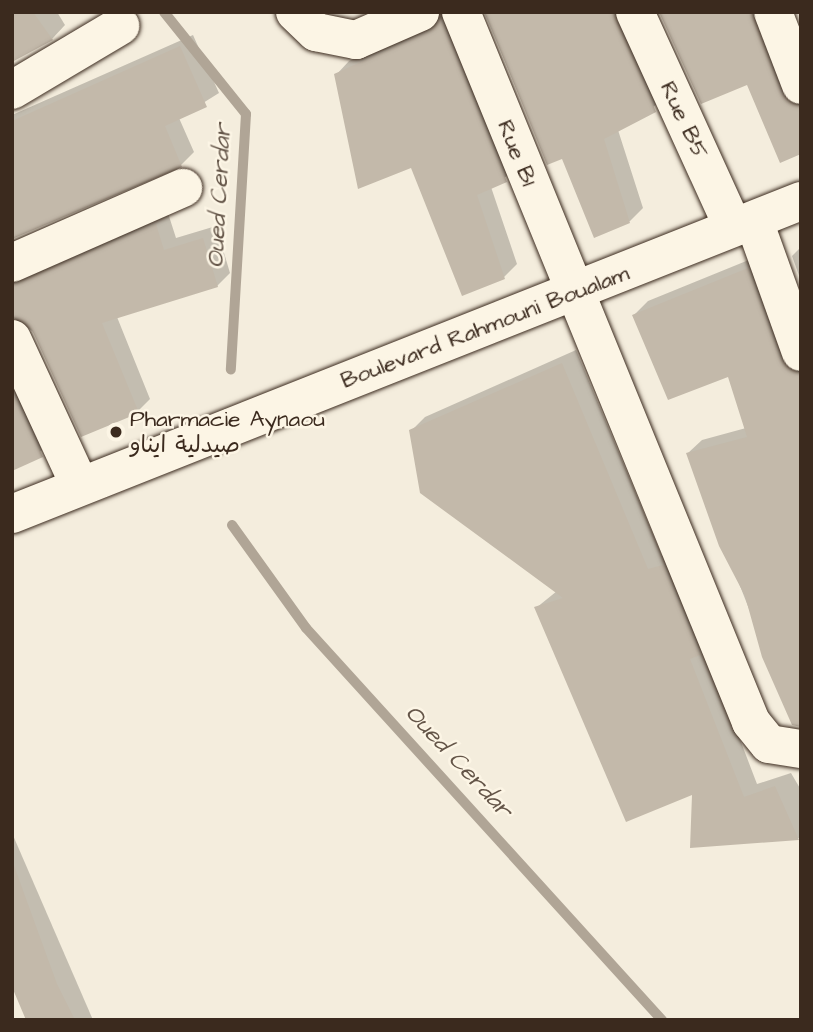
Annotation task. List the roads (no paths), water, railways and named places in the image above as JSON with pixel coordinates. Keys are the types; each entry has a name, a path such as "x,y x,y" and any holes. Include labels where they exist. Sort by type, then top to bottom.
{"street":[{"path":"295,12 316,32 356,40 420,12"},
{"name":"Rue B1","path":"461,12 574,295 751,722 769,744 801,748"},
{"name":"Rue B5","path":"635,12 743,224 801,352"},
{"path":"773,12 801,85"},
{"path":"12,90 120,26"},
{"path":"12,263 183,188"},
{"name":"Boulevard Rahmouni Boualam","path":"12,514 246,419 574,295 801,201"},
{"path":"12,339 80,486"}],"waterway":[{"name":"Oued Cerdar","path":"164,12 246,114 231,370"},
{"name":"Oued Cerdar","path":"232,525 306,628 662,1020"}],"place":[{"name":"Pharmacie Aynaou صيدلية ايناو","path":"116,432"}]}
